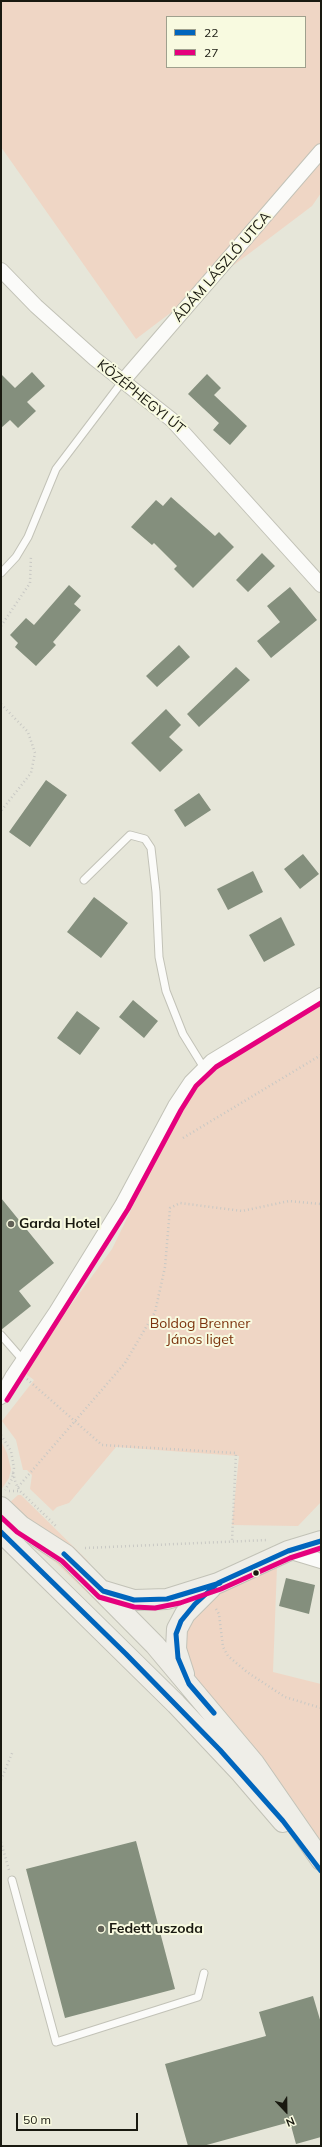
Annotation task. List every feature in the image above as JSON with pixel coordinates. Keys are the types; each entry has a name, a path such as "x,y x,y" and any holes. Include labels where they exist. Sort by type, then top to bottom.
{"street":[{"name":"ÁDÁM LÁSZLÓ UTCA","path":"122,382 321,151"},
{"name":"KÖZÉPHEGYI ÚT","path":"1,270 36,306 122,382 172,420 321,585"},
{"path":"1,1382 25,1355 56,1312 122,1206 175,1106 191,1082 212,1061 321,995"},
{"path":"1,1397 25,1355"},
{"path":"2,1498 21,1526 66,1555 147,1637 189,1684 254,1762 321,1860"},
{"path":"1,1532 126,1654 241,1773 283,1822 321,1871"},
{"path":"98,1587 103,1591 120,1597 134,1600 154,1601 178,1596 218,1583 288,1551 321,1541"},
{"path":"288,1551 321,1561"},
{"path":"189,1684 176,1649 177,1628 185,1614 204,1594 218,1583"},
{"path":"126,1654 147,1637 185,1614"}],"lane":[{"path":"1,573 16,557 32,527 56,469 122,382"},
{"path":"84,880 130,835 145,839 151,848 156,892 158,957 166,991 183,1034 204,1068"},
{"path":"1,1335 25,1355"},
{"path":"12,1880 56,2042 198,1997 204,1973"}],"path":[{"path":"1,626 30,583 32,527"},
{"path":"1,704 28,732 35,753 31,773 1,811"},
{"path":"183,1138 321,1055"},
{"path":"18,1487 125,1363 155,1312 165,1267 170,1208 180,1202 242,1211 290,1201 321,1204"},
{"path":"27,1379 102,1445 236,1453 232,1541 91,1547"},
{"path":"1,1435 11,1451 13,1473 20,1491 59,1528"},
{"path":"2,1498 9,1486 13,1473"},
{"path":"2,1498 20,1491"},
{"path":"80,1549 84,1553"},
{"path":"216,1605 214,1609 219,1614 223,1647 228,1656 247,1672 286,1696 321,1708"},
{"path":"1,1780 13,1751"},
{"path":"1,1842 12,1880"}],"green space":[{"path":"1,1 321,1 321,193 312,206 136,339 1,147"},
{"name":"Boldog Brenner János liget","path":"321,1004 321,1502 298,1526 232,1525 239,1456 116,1447 69,1503 57,1507 53,1511 30,1489 32,1475 27,1470 23,1470 16,1440 2,1421 34,1380 26,1374 14,1390 62,1317 112,1249 179,1112 197,1088 225,1062"},
{"path":"1,1441 7,1453 11,1469 9,1478 1,1490"},
{"path":"18,1495 21,1495 88,1561 91,1568 29,1523 8,1504"},
{"path":"21,1534 52,1554 116,1620 55,1562 17,1536"},
{"path":"277,1566 273,1672 321,1684 321,1841 280,1782 196,1678 186,1663 184,1629 207,1602 223,1590"}],"building":[{"path":"32,372 45,386 27,402 36,411 18,428 10,420 1,428 1,374 15,388"},
{"path":"207,374 221,388 214,395 247,426 230,445 213,430 219,423 188,394"},
{"path":"171,497 215,536 219,532 234,547 193,588 174,569 177,566 154,543 152,545 131,527 156,500 163,506"},
{"path":"262,553 275,566 248,592 236,580"},
{"path":"69,585 81,596 74,604 81,610 53,642 56,645 36,666 15,647 18,643 10,635 26,618 34,625"},
{"path":"290,587 317,620 271,658 257,641 280,622 267,606"},
{"path":"179,645 190,657 157,687 146,676"},
{"path":"236,667 250,680 199,727 187,714"},
{"path":"166,709 181,725 169,737 183,750 160,772 131,743"},
{"path":"46,780 67,795 30,847 9,832"},
{"path":"199,793 211,810 185,827 174,810"},
{"path":"303,854 319,874 300,889 284,869"},
{"path":"253,871 263,892 228,910 217,889"},
{"path":"94,897 128,923 101,958 67,932"},
{"path":"281,917 295,945 264,962 249,935"},
{"path":"133,1000 158,1021 144,1038 119,1017"},
{"path":"77,1011 100,1028 80,1055 57,1038"},
{"name":"Garda Hotel","path":"1,1198 54,1263 19,1291 31,1306 1,1330"},
{"path":"286,1578 315,1585 309,1614 279,1606"},
{"name":"Fedett uszoda","path":"136,1841 175,1989 65,2018 26,1869"},
{"path":"313,1996 321,2023 321,2137 296,2144 290,2122 203,2146 188,2146 165,2064 266,2036 259,2012"}],"transit line":[{"name":"27","path":"7,1400 128,1209 181,1110 196,1086 216,1067 321,1003"},
{"name":"27","path":"1,1517 17,1532 62,1561 99,1597 134,1607 155,1608 180,1603 221,1589 290,1558 321,1548"},
{"name":"22","path":"1,1532 126,1654 220,1750 283,1821 321,1871"},
{"name":"22","path":"214,1713 189,1684 178,1658 176,1634 181,1621 195,1604 218,1583 288,1551 321,1541"},
{"name":"22","path":"64,1554 103,1591 134,1600 167,1599 220,1583"}],"place":[{"name":"Garda Hotel","path":"11,1224"},
{"name":"Fedett uszoda","path":"101,1929"}]}
